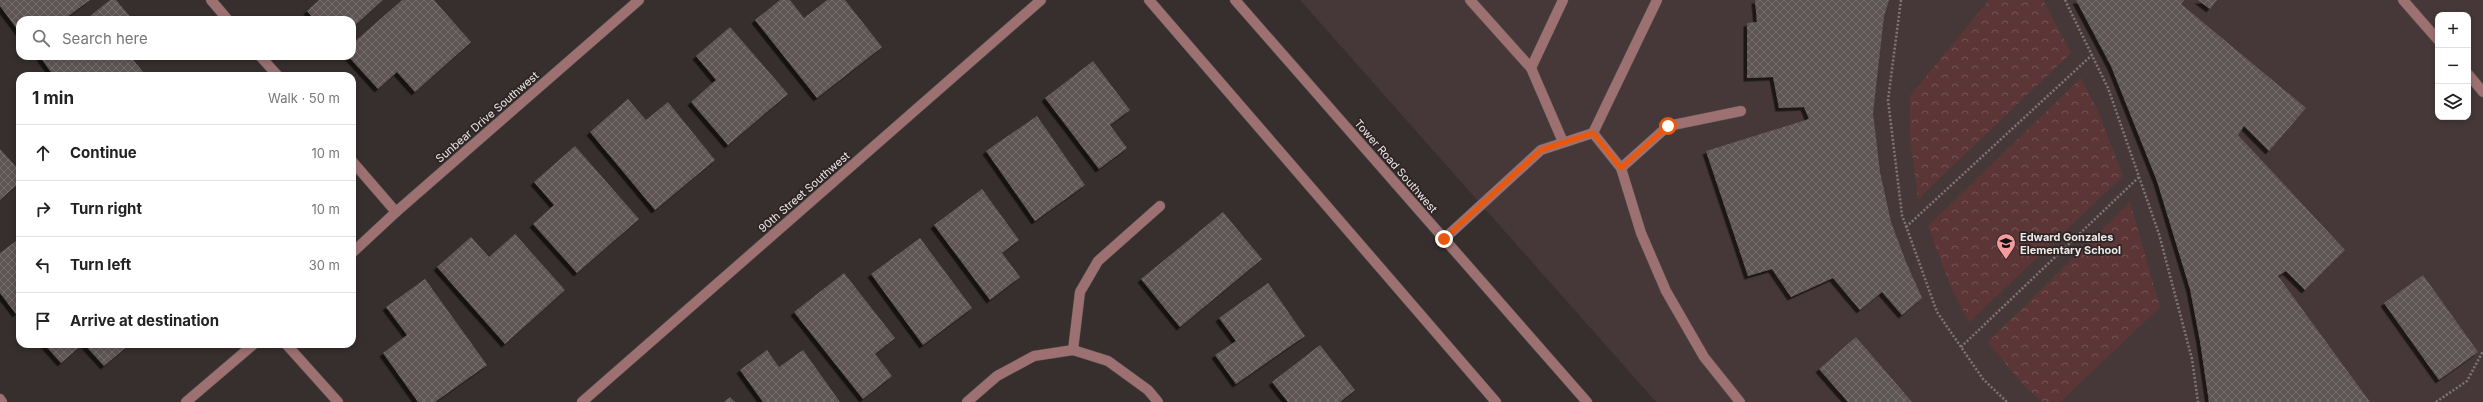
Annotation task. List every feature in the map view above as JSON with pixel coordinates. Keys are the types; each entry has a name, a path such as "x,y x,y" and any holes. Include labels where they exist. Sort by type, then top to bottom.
{"street":[{"path":"211,0 225,16"},
{"name":"Sunbear Drive Southwest","path":"356,249 396,212 639,0"},
{"name":"90th Street Southwest","path":"582,402 1042,0"},
{"path":"1149,0 1496,402"},
{"name":"Tower Road Southwest","path":"1234,0 1587,402"},
{"path":"1470,0 1531,68 1563,142"},
{"path":"1531,68 1564,0"},
{"path":"1444,239 1541,150 1593,133 1657,0"},
{"path":"2403,0 2435,37"},
{"path":"264,60 274,72"},
{"path":"2471,78 2483,92"},
{"path":"1621,168 1668,126 1740,110"},
{"path":"1593,133 1621,168 1641,233 1666,291 1704,357 1740,402"},
{"path":"356,166 396,212"},
{"path":"1073,350 1080,292 1098,261 1160,206"},
{"path":"186,402 249,348"},
{"path":"290,348 338,402"},
{"path":"967,402 997,376 1034,356 1073,350 1108,361 1148,390 1158,402"}],"path":[{"path":"1901,0 1888,100 1902,215 1937,312 1983,379 2007,402"},
{"path":"2065,0 2108,88 2159,234 2190,351 2198,402"},
{"path":"1906,227 2092,55"},
{"path":"1961,347 2139,177"},
{"path":"2436,402 2467,381 2483,351"}],"shaded area":[{"name":"Edward Gonzales Elementary School","path":"1300,0 2483,0 2483,402 1656,402"}],"green space":[{"path":"1989,0 2043,0 2071,53 1918,199 1910,136 1910,96"},
{"path":"2081,78 2097,109 2123,176 1969,322 1951,287 1928,226"},
{"path":"2130,202 2160,307 2060,402 2043,402 2025,387 1988,342"}],"building":[{"path":"0,0 90,0 68,16 16,16 16,28 0,6"},
{"path":"110,0 116,0 130,16 90,16"},
{"path":"319,0 383,0 356,24 356,16 311,16 307,11"},
{"path":"402,0 434,0 471,42 415,92 397,72 378,89 352,60 356,60 356,40"},
{"path":"780,0 790,0 804,18 827,0 845,0 882,47 817,98 755,20"},
{"path":"1755,0 1889,0 1884,16 1873,113 1880,172 1891,222 1906,262 1922,298 1902,315 1882,292 1860,310 1833,278 1791,297 1772,269 1748,276 1706,151 1809,119 1804,107 1779,108 1773,77 1747,78 1747,23 1757,22"},
{"path":"2076,0 2184,0 2181,4 2306,108 2269,151 2244,126 2238,135 2345,250 2305,290 2286,271 2278,276 2370,402 2209,402 2200,341 2190,289 2157,181 2111,66"},
{"path":"2198,0 2217,0 2210,9"},
{"path":"730,27 788,94 728,145 691,102 716,80 696,56"},
{"path":"42,60 133,60 143,72 51,72"},
{"path":"1093,61 1130,110 1110,125 1127,148 1099,169 1045,98"},
{"path":"628,99 646,120 668,102 715,160 655,210 590,132"},
{"path":"1037,116 1085,185 1035,221 986,151"},
{"path":"575,146 639,219 577,273 533,224 554,205 534,182"},
{"path":"0,149 16,167 16,186 0,200"},
{"path":"982,189 1019,240 1002,253 1020,277 990,300 934,225"},
{"path":"1223,212 1262,259 1180,327 1141,279"},
{"path":"515,234 565,290 505,344 437,267 471,237 489,257"},
{"path":"920,238 972,308 923,345 871,274"},
{"path":"16,241 16,314 0,293 0,253"},
{"path":"844,273 895,338 875,354 892,376 863,399 794,312"},
{"path":"2423,275 2478,352 2439,380 2384,303"},
{"path":"425,279 487,365 435,402 418,402 383,353 407,335 386,307"},
{"path":"1268,283 1305,336 1236,384 1215,355 1236,341 1219,318"},
{"path":"1856,337 1912,402 1848,402 1819,369"},
{"path":"1320,345 1355,390 1340,402 1288,402 1272,382"},
{"path":"48,348 78,348 61,363"},
{"path":"88,348 125,348 104,366"},
{"path":"767,350 779,367 803,350 840,402 763,402 740,370"},
{"path":"730,397 735,402 724,402"}],"place":[{"name":"Edward Gonzales Elementary School","path":"2006,260"}],"route":[{"path":"1444,239 1541,150 1593,133 1621,168 1668,126"}]}
